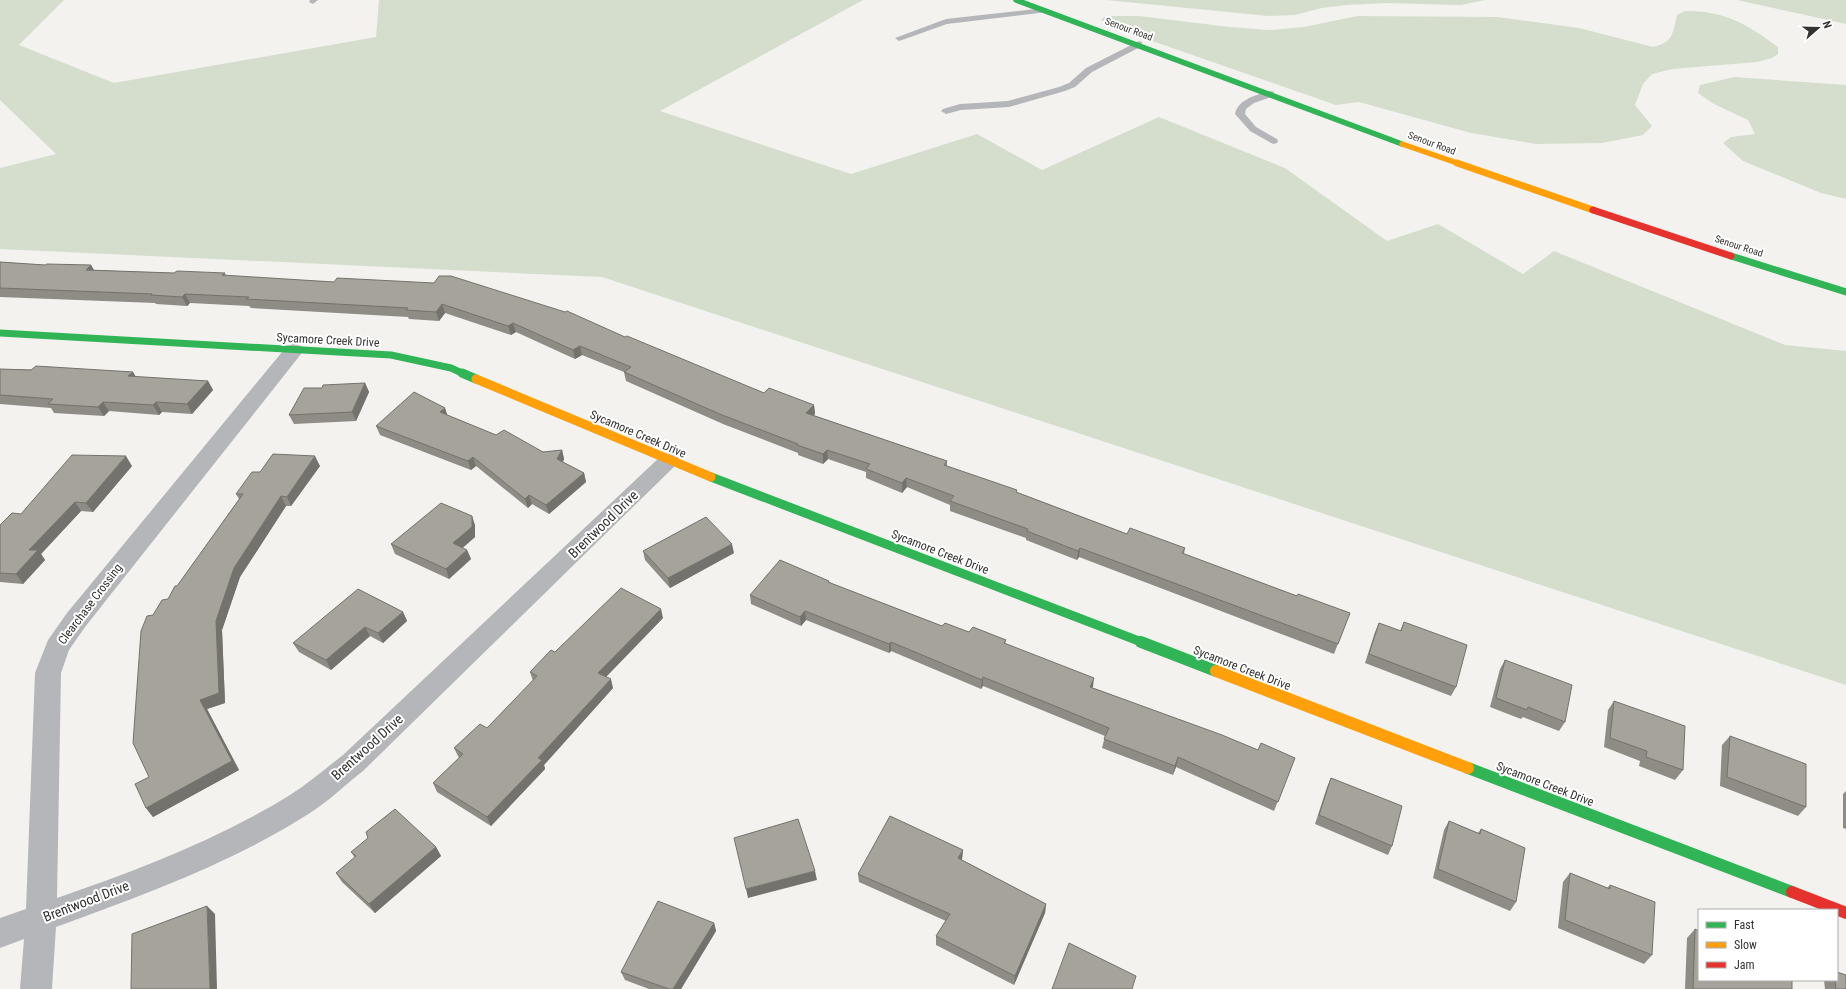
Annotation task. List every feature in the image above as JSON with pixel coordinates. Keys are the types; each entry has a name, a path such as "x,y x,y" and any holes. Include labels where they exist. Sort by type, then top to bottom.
{"street":[{"name":"Senour Road","path":"1016,0 1139,44 1371,132 1596,211 1846,292"},
{"name":"Sycamore Creek Drive","path":"0,333 391,355 451,368 669,461 1836,909"},
{"name":"Clearchase Crossing","path":"36,989 41,918 48,673 58,647 76,620 294,350"},
{"name":"Brentwood Drive","path":"0,933 199,858 259,829 302,803 353,763 669,461"}],"lane":[{"path":"899,38 946,22 1044,10"},
{"path":"946,111 960,107 1009,104 1062,89 1072,84 1089,70 1139,44"},
{"path":"1271,94 1251,101 1241,108 1240,114 1254,129 1273,140"}],"green space":[{"path":"0,0 64,0 19,45 114,83 376,37 379,0 863,0 660,111 851,174 977,134 1042,170 1159,117 1285,168 1387,241 1438,224 1523,274 1554,251 1785,345 1846,351 1846,685 602,277 0,249 0,168 56,154 0,100"},
{"path":"1106,0 1485,0 1461,5 1386,3 1347,5 1322,8 1295,15 1268,16"},
{"path":"1737,0 1846,0 1846,24"},
{"path":"1685,11 1711,13 1735,20 1757,32 1778,47 1778,54 1772,58 1757,62 1673,69 1652,74 1643,84 1635,105 1652,126 1643,135 1602,143 1536,144 1471,133 1359,102 1336,105 1132,34 1101,20 1104,17 1113,16 1139,16 1269,30 1304,27 1357,16 1497,17 1579,28 1653,47 1669,40 1673,32 1677,15"},
{"path":"1734,77 1846,85 1846,199 1821,193 1743,161 1723,143 1731,137 1755,134 1748,120 1714,104 1698,93 1700,85"}],"building":[{"path":"0,262 45,265 91,265 86,270 225,273 222,275 334,282 337,278 434,283 439,276 451,276 565,312 567,311 625,337 627,336 764,393 769,388 814,405 806,413 947,461 944,465 1017,490 1016,492 1127,534 1130,528 1185,548 1182,553 1297,596 1298,594 1350,613 1338,644 1080,548 1078,551 1027,531 1028,529 950,501 954,496 906,478 902,483 866,469 870,464 827,450 823,454 797,445 798,444 722,415 624,372 631,367 580,346 573,350 513,323 508,326 442,304 436,312 406,310 408,308 246,299 249,297 185,294 182,297 151,295 152,294 0,288"},
{"path":"36,366 133,372 128,376 208,381 187,404 156,402 153,405 103,402 98,407 48,404 53,399 0,395 0,369 31,370"},
{"path":"365,383 352,412 289,415 304,388 322,388 323,385"},
{"path":"414,392 445,408 440,412 496,435 504,430 543,452 562,450 557,459 584,473 546,505 529,495 525,499 473,457 468,461 376,426"},
{"path":"273,454 315,456 287,497 281,496 234,568 216,621 219,693 200,700 232,761 146,808 135,784 149,777 133,743 141,631 147,616 153,615 162,600 168,599 175,586 177,586 243,494 236,494 252,472 260,472"},
{"path":"72,455 126,456 86,503 75,502 29,550 38,550 16,574 0,573 0,525 12,513 21,514"},
{"path":"441,503 472,516 472,527 453,543 467,550 446,569 391,544"},
{"path":"706,517 732,544 668,578 643,551"},
{"path":"780,560 829,581 828,582 942,626 945,623 969,632 973,627 1006,640 1004,643 1094,678 1090,687 1222,735 1258,750 1261,743 1295,758 1278,802 1178,757 1175,766 1104,739 1109,728 983,677 982,680 891,642 889,644 805,611 800,617 750,595"},
{"path":"621,588 661,609 598,673 611,679 538,758 542,760 487,817 433,783 463,754 454,748 480,724 487,728 537,676 530,672 551,650 555,652"},
{"path":"358,589 403,612 378,633 365,627 326,660 293,643"},
{"path":"1404,622 1467,645 1456,687 1369,654 1379,623 1401,631"},
{"path":"1505,660 1572,685 1565,722 1528,707 1527,710 1496,698"},
{"path":"1614,701 1685,726 1683,770 1646,757 1647,751 1610,738"},
{"path":"1730,736 1806,764 1806,807 1727,777"},
{"path":"1331,778 1402,806 1392,846 1319,815"},
{"path":"395,809 436,847 369,904 336,873 356,856 351,852 368,838 366,832"},
{"path":"890,816 963,850 958,858 1046,904 1015,976 936,936 950,914 858,874"},
{"path":"798,819 815,871 746,889 734,838"},
{"path":"1449,821 1480,834 1481,829 1525,848 1516,902 1438,869"},
{"path":"1570,873 1610,889 1610,885 1655,902 1652,955 1565,920"},
{"path":"658,901 714,923 673,989 669,989 621,972"},
{"path":"207,906 210,989 131,989 132,934"},
{"path":"1695,929 1698,930 1698,981 1792,981 1792,989 1693,989"},
{"path":"1069,943 1136,976 1132,989 1052,989"},
{"path":"1838,972 1846,975 1846,989 1836,989 1835,981 1838,981"}],"traffic: fast":[{"path":"1016,0 1402,144"},
{"path":"1731,256 1846,292"},
{"path":"0,333 391,355 451,368 476,379"},
{"path":"711,477 1216,671"},
{"path":"1468,768 1792,892"}],"traffic: slow":[{"path":"1402,144 1593,210"},
{"path":"476,379 711,477"},
{"path":"1216,671 1468,768"}],"traffic: jam":[{"path":"1593,210 1731,256"},
{"path":"1792,892 1836,909"},
{"path":"1838,910 1846,913"}]}
